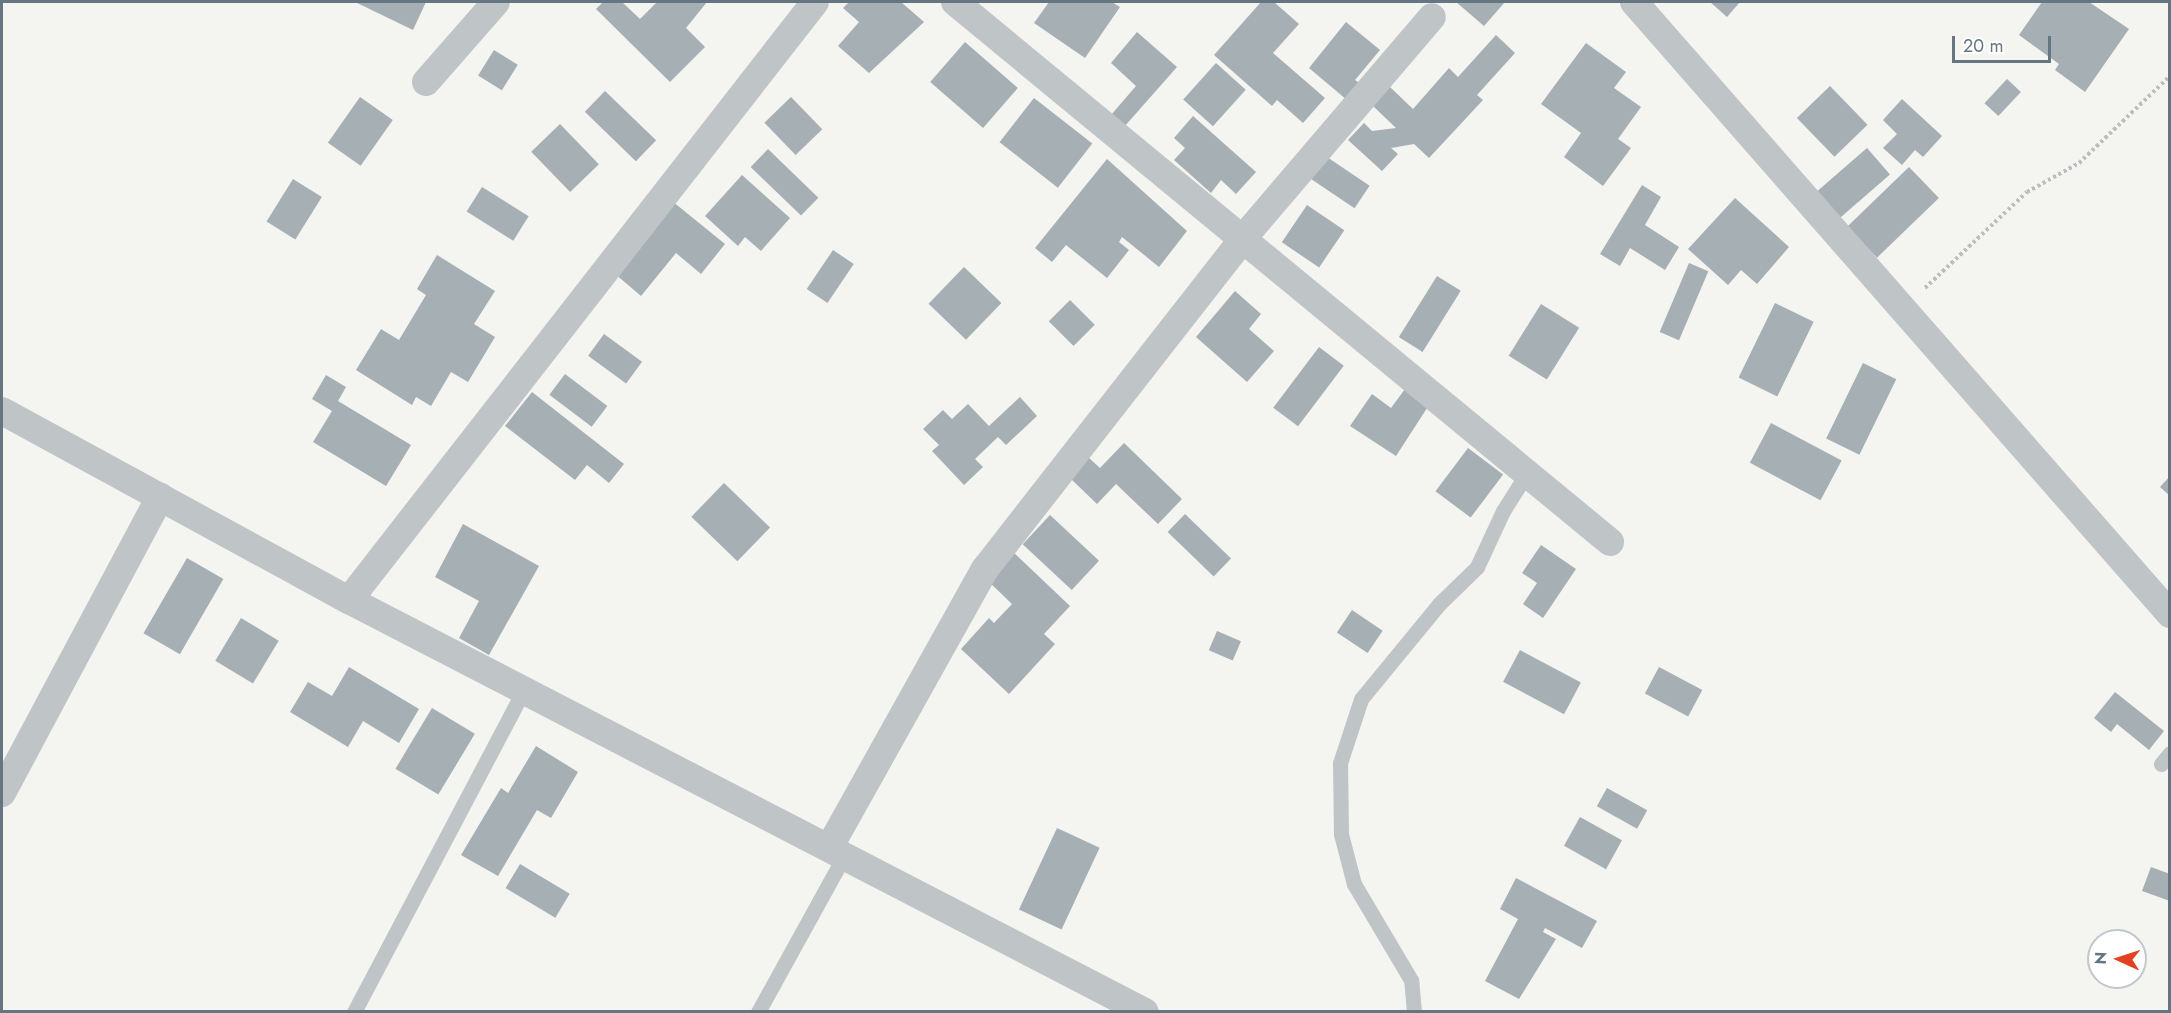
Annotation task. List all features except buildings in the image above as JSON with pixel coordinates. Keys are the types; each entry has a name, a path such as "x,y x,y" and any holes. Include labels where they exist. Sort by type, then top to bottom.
{"street":[{"path":"426,82 496,2"},
{"path":"349,600 815,2"},
{"path":"955,2 1244,237 1610,542"},
{"path":"1634,2 2169,614"},
{"path":"836,852 985,569 1244,237 1432,17"},
{"path":"2,411 349,600 1144,1011"},
{"path":"2,792 160,497"}],"lane":[{"path":"1414,1011 1411,980 1354,884 1341,834 1341,763 1361,699 1439,604 1478,567 1503,511 1527,473"},
{"path":"354,1011 524,690"},
{"path":"759,1011 836,852"}],"path":[{"path":"1903,309 2027,192 2079,164 2169,76"}]}
